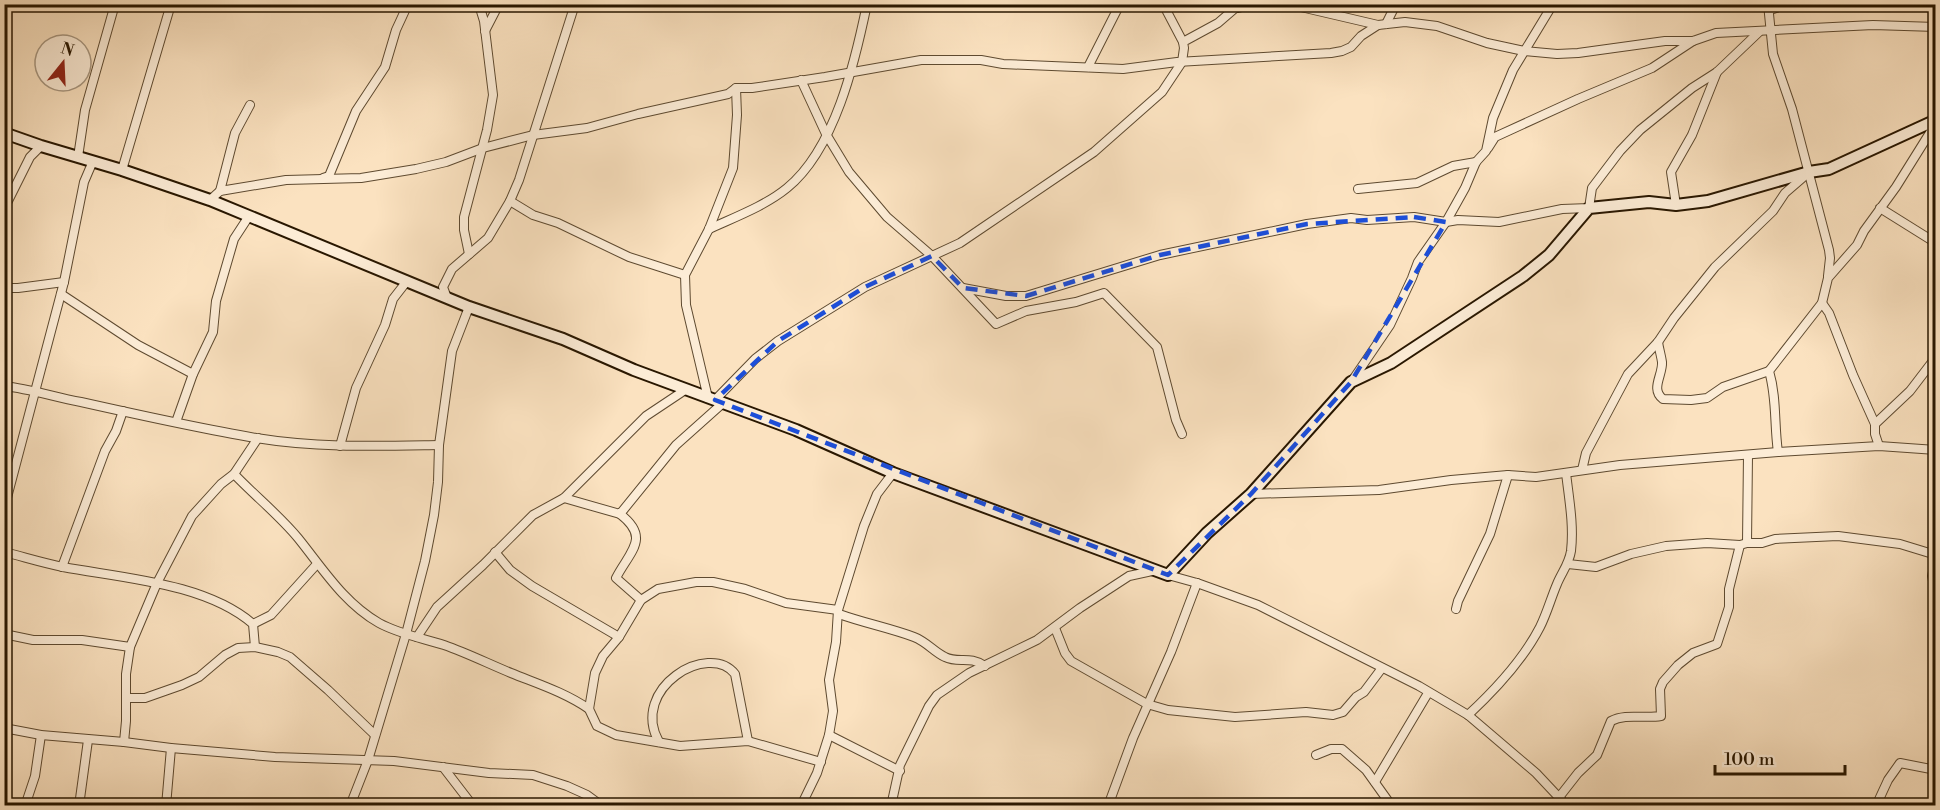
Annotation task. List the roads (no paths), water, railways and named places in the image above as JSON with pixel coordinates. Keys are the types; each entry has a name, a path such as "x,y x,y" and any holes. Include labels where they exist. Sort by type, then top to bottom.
{"main road":[{"path":"4,132 210,200 469,307 563,339 685,390 796,430 893,473 1152,571 1168,575 1207,533 1251,494 1352,382 1391,363 1523,276 1549,255 1589,208 1648,202 1676,205 1708,201 1809,172 1829,169 1935,122"}],"street":[{"path":"78,157 85,110 115,4"},
{"path":"122,170 171,4"},
{"path":"322,179 330,176 356,111 385,67 396,30 408,4"},
{"path":"469,254 464,217 483,147 493,95 484,21 480,8 476,4"},
{"path":"485,33 499,4"},
{"path":"447,298 443,287 453,269 488,238 510,201 575,4"},
{"path":"709,229 756,207 786,189 804,172 839,106 851,73 867,4"},
{"path":"1088,67 1120,4"},
{"path":"620,514 676,446 754,358 865,287 960,243 984,228 1094,152 1162,92 1182,62 1184,48 1163,4"},
{"path":"1183,42 1218,23 1239,6 1253,4"},
{"path":"1288,4 1382,24 1405,22 1437,26 1487,43 1524,51 1578,53 1665,41 1693,41"},
{"path":"210,200 220,191 286,180 361,178 416,169 446,162 483,147 533,135 587,128 728,94 736,88 752,88 878,69 904,62 939,59 1124,69 1182,62 1342,51 1356,44 1361,36 1382,24 1396,4"},
{"path":"1485,151 1493,118 1513,70 1553,4"},
{"path":"1658,342 1662,365 1656,388 1659,396 1663,399 1707,398 1723,387 1769,371 1821,303 1828,278 1830,258 1792,109 1773,54 1769,7 1788,4"},
{"path":"1352,382 1390,325 1418,262 1446,222 1476,162 1495,137 1652,68 1693,41 1716,33 1771,32 1873,25 1935,27"},
{"path":"963,288 1006,296 1026,296 1160,255 1307,224 1351,218 1367,220 1414,217 1446,222 1458,220 1499,222 1563,209 1589,208 1592,188 1620,151 1640,130 1692,88 1717,72 1759,32"},
{"path":"1676,205 1671,172 1692,135 1717,72"},
{"path":"801,80 826,134 849,172 887,217 932,256 996,324 1026,311 1076,302 1104,293 1157,347 1176,420 1182,434"},
{"path":"715,401 686,305 684,275 709,229 733,168 737,115 736,88"},
{"path":"220,191 235,134 250,105"},
{"path":"1828,278 1857,245 1864,231 1901,179 1935,122"},
{"path":"4,203 7,203 12,195 30,157 41,146"},
{"path":"4,509 64,282 82,192 93,161"},
{"path":"1358,189 1417,183 1453,166 1476,162"},
{"path":"1582,470 1586,453 1628,374 1658,342 1715,267 1773,211 1785,193 1809,172"},
{"path":"510,201 533,215 558,223 629,256 684,275"},
{"path":"1880,208 1935,243"},
{"path":"176,422 193,374 213,332 216,301 234,239 249,216"},
{"path":"340,446 356,388 385,325 393,299 407,281"},
{"path":"4,288 64,282"},
{"path":"61,294 138,345 193,374"},
{"path":"1821,303 1829,313 1875,424 1879,446"},
{"path":"350,806 368,760 406,634 434,515 439,445 452,351 469,307"},
{"path":"1875,424 1910,391 1935,357"},
{"path":"1769,371 1775,397 1775,435 1779,452"},
{"path":"4,386 37,390 73,401 258,438 319,446 439,445"},
{"path":"417,637 437,607 533,515 564,498 646,416 685,390"},
{"path":"62,567 105,451 116,431 123,411"},
{"path":"124,741 126,674 130,647 157,583 192,516 221,484 234,474 258,438"},
{"path":"1251,494 1379,490 1451,480 1508,475 1536,477 1582,470 1779,452 1879,446 1935,450"},
{"path":"1168,575 1258,605 1419,686 1468,715 1536,773 1564,802 1578,773 1597,755 1611,720 1618,717 1660,716 1660,689 1663,682 1693,653 1717,644 1729,607 1730,589 1743,544 1748,455"},
{"path":"801,806 821,762 829,735 833,711 829,680 839,612 864,526 877,494 893,473"},
{"path":"1468,715 1497,686 1532,642 1568,564 1571,550 1571,511 1566,473"},
{"path":"234,474 298,538 346,598 380,624 464,652 543,684 589,709 597,726 605,731 680,746 748,741 821,762"},
{"path":"1456,609 1490,534 1508,475"},
{"path":"564,498 620,514 632,524 636,530 633,549 616,578 641,600"},
{"path":"1568,564 1596,567 1631,554 1665,546 1762,543 1775,539 1838,536 1900,544 1935,557 1932,576 1935,595"},
{"path":"4,552 62,567 157,583 222,604 253,624 255,647"},
{"path":"495,552 510,570 531,586 619,638"},
{"path":"253,624 271,615 317,564"},
{"path":"891,806 900,765 918,726 937,695 969,673 1037,640 1129,576 1152,571"},
{"path":"589,709 595,673 603,656 619,638 641,600 658,589 673,585 713,582 745,589 786,603 839,612 915,637 929,644 943,657 972,659 985,666"},
{"path":"1108,806 1197,583"},
{"path":"1055,628 1065,653 1071,661 1147,704 1168,710 1235,717 1306,712 1333,714 1343,712 1382,668"},
{"path":"4,634 33,640 82,640 130,647"},
{"path":"126,698 145,698 182,685 199,677 225,655 238,648 255,647 290,657 375,735"},
{"path":"658,742 654,734 652,717 656,696 673,677 687,668 713,663 730,668 735,674 748,741"},
{"path":"1375,782 1428,693"},
{"path":"4,728 41,735 124,741 275,758 368,760 489,773 533,775 567,786 587,795 602,806"},
{"path":"25,806 35,776 41,735"},
{"path":"829,735 900,771"},
{"path":"79,806 88,740"},
{"path":"166,806 171,748"},
{"path":"1316,755 1331,749 1342,749 1366,770 1391,805"},
{"path":"1876,806 1888,780 1900,763 1935,770"},
{"path":"443,767 473,806"}]}
